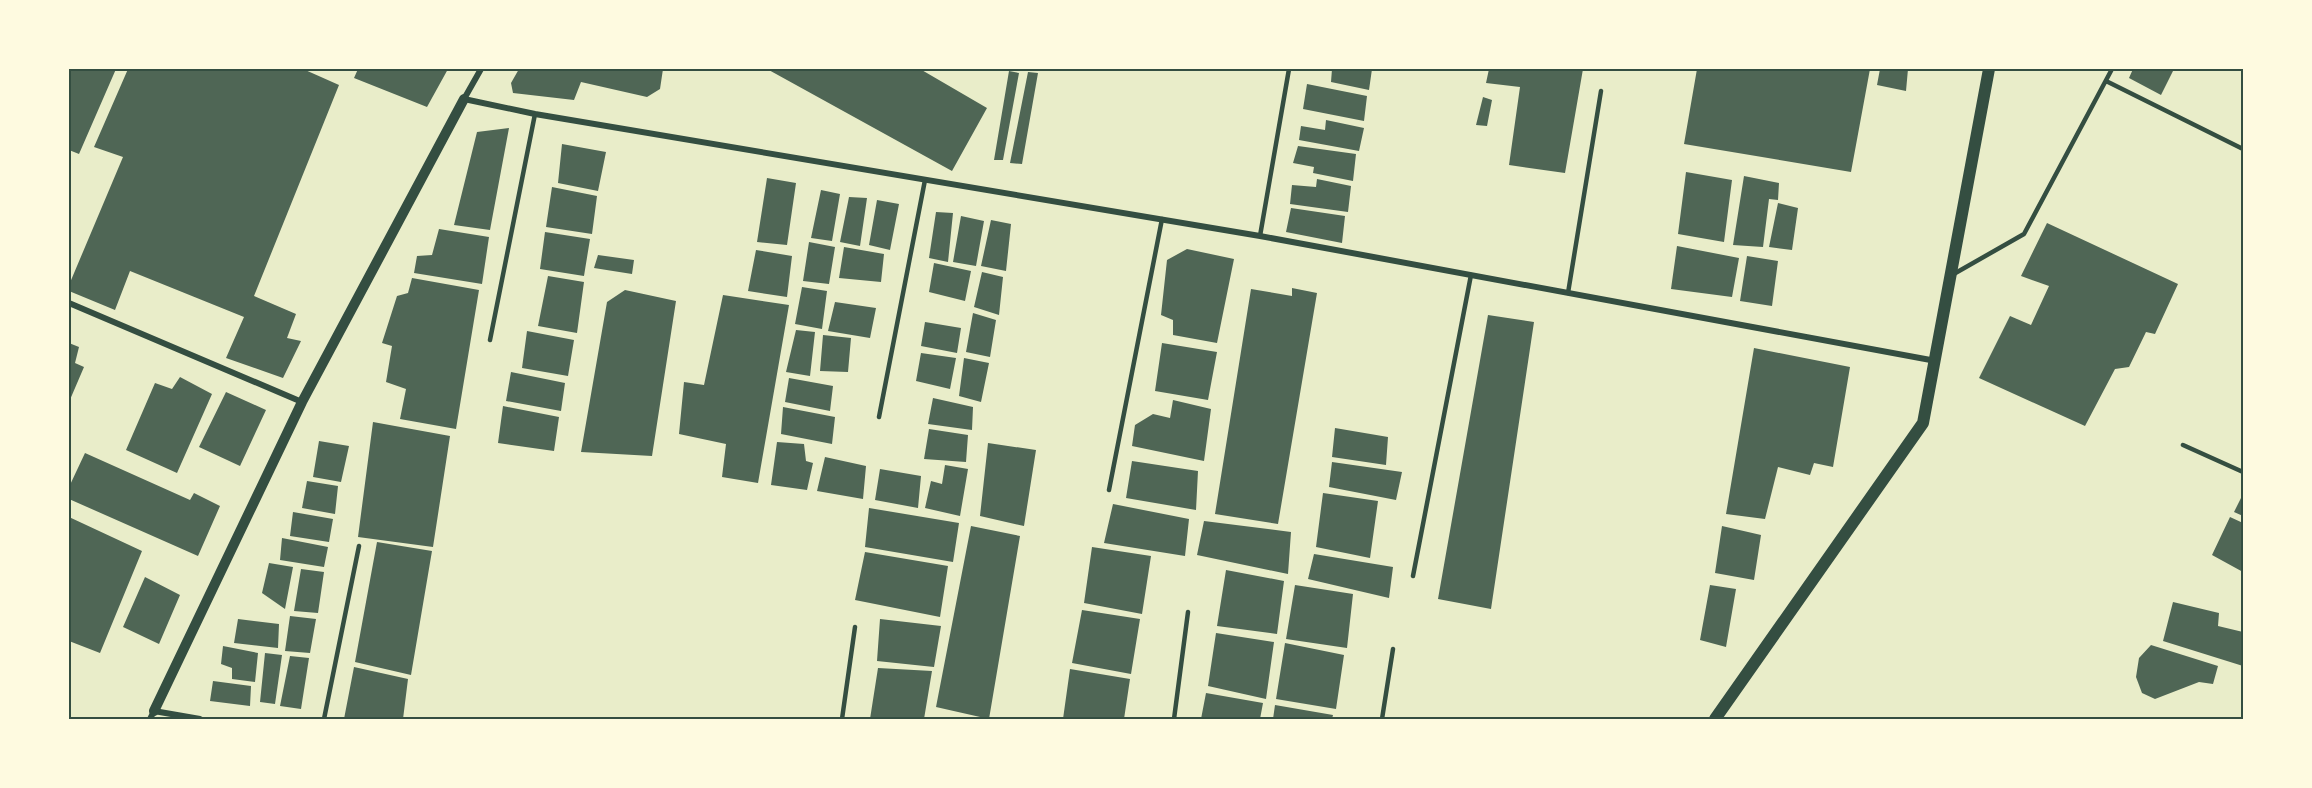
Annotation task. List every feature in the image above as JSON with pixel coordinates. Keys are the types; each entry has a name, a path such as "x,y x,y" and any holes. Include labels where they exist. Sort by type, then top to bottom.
{"main road":[{"path":"1715,719 1923,423 1989,69"}],"street":[{"path":"200,719 152,715 302,402 481,69"},
{"path":"464,99 535,114 1260,236 1936,361"},
{"path":"69,303 302,402"}],"lane":[{"path":"1260,236 1289,69"},
{"path":"1952,276 2024,234 2112,69"},
{"path":"2106,81 2243,149"},
{"path":"1568,293 1601,91"},
{"path":"490,340 535,114"},
{"path":"879,417 925,180"},
{"path":"1109,490 1162,219"},
{"path":"1413,576 1471,275"},
{"path":"2183,445 2243,472"},
{"path":"324,719 359,546"},
{"path":"1174,719 1188,612"},
{"path":"842,719 855,627"},
{"path":"1382,719 1393,649"}],"building":[{"path":"69,69 116,69 79,154 69,150"},
{"path":"128,69 303,69 339,85 254,296 296,314 287,338 301,341 283,378 226,358 244,317 130,271 115,310 69,291 69,285 123,157 94,147"},
{"path":"358,69 448,69 427,107 354,78"},
{"path":"519,69 663,69 660,89 647,97 581,82 574,100 513,93 511,83"},
{"path":"767,69 920,69 987,108 952,171"},
{"path":"1332,69 1372,69 1369,90 1331,82"},
{"path":"1489,69 1583,69 1565,173 1509,165 1520,87 1486,83"},
{"path":"1697,69 1870,69 1851,172 1684,144"},
{"path":"1880,69 1908,69 1906,91 1877,85"},
{"path":"2133,69 2174,69 2161,95 2129,78"},
{"path":"1009,71 1019,73 1003,160 994,160"},
{"path":"1028,72 1038,73 1022,164 1010,163"},
{"path":"1307,84 1367,96 1364,121 1303,109"},
{"path":"1483,97 1492,100 1487,126 1476,125"},
{"path":"1326,120 1364,128 1359,151 1299,140 1301,126 1325,130"},
{"path":"509,128 490,230 454,225 477,132"},
{"path":"562,144 606,152 598,191 558,183"},
{"path":"1298,146 1356,154 1353,181 1313,173 1314,167 1293,163"},
{"path":"1686,172 1732,180 1724,242 1678,234"},
{"path":"1744,176 1779,183 1778,200 1769,199 1763,247 1733,245"},
{"path":"767,178 796,183 787,245 757,242"},
{"path":"1317,179 1351,186 1348,212 1290,204 1292,185 1316,187"},
{"path":"552,187 597,196 592,234 546,227"},
{"path":"821,190 840,194 832,241 811,238"},
{"path":"849,197 867,198 860,246 840,242"},
{"path":"877,200 899,204 890,250 869,245"},
{"path":"1778,203 1798,208 1792,250 1769,247"},
{"path":"1291,208 1345,216 1342,243 1286,232"},
{"path":"936,212 953,213 948,262 929,258"},
{"path":"961,216 984,221 976,266 953,262"},
{"path":"991,220 1011,224 1006,271 981,266"},
{"path":"2047,223 2178,284 2155,334 2146,332 2129,367 2115,369 2085,426 1979,378 2010,316 2031,325 2049,286 2021,276"},
{"path":"439,229 489,237 482,284 414,273 417,256 432,255"},
{"path":"545,232 590,239 584,276 540,269"},
{"path":"809,242 835,247 829,284 803,281"},
{"path":"1677,246 1739,258 1732,297 1671,289"},
{"path":"844,247 884,254 881,282 839,278"},
{"path":"1187,249 1234,259 1217,343 1173,335 1173,320 1161,315 1167,260"},
{"path":"756,250 792,256 787,297 748,291"},
{"path":"598,255 634,260 632,274 594,268"},
{"path":"1747,256 1778,261 1772,306 1740,301"},
{"path":"934,263 971,271 965,301 929,292"},
{"path":"982,272 1003,277 999,315 974,307"},
{"path":"548,276 584,282 577,333 538,326"},
{"path":"412,278 479,290 456,429 400,419 406,389 386,382 392,346 382,343 397,296 408,293"},
{"path":"802,287 827,291 822,329 795,324"},
{"path":"1292,288 1317,293 1278,524 1215,514 1251,289 1292,296"},
{"path":"625,290 676,301 652,456 581,452 607,302"},
{"path":"723,295 789,305 758,483 722,477 726,444 679,434 684,382 704,385"},
{"path":"835,302 876,308 870,338 828,331"},
{"path":"973,313 996,320 990,357 966,352"},
{"path":"1488,315 1534,322 1491,609 1438,599"},
{"path":"925,322 961,328 957,353 921,346"},
{"path":"796,330 815,332 810,376 786,372"},
{"path":"527,331 574,340 568,376 522,368"},
{"path":"823,335 851,338 848,372 820,371"},
{"path":"69,343 79,347 75,363 84,367 69,402"},
{"path":"1162,343 1217,352 1208,400 1155,391"},
{"path":"1754,348 1850,367 1833,467 1814,463 1810,475 1778,467 1765,519 1726,514"},
{"path":"921,353 956,358 950,389 916,381"},
{"path":"964,358 989,363 981,402 959,396"},
{"path":"511,372 565,383 561,411 506,401"},
{"path":"180,377 212,394 177,473 126,450 155,383 172,389"},
{"path":"789,378 833,386 830,411 785,402"},
{"path":"226,392 266,410 240,466 199,447"},
{"path":"933,398 973,407 972,430 928,424"},
{"path":"1173,400 1211,409 1204,461 1132,446 1135,425 1153,414 1170,418"},
{"path":"503,406 559,417 554,451 498,443"},
{"path":"783,407 835,417 832,444 781,434"},
{"path":"373,422 450,436 433,547 358,537"},
{"path":"1335,428 1388,437 1386,465 1332,457"},
{"path":"929,429 968,435 966,462 924,459"},
{"path":"319,441 349,446 341,482 313,477"},
{"path":"777,442 804,444 806,461 813,463 807,490 771,485"},
{"path":"988,443 1036,450 1024,526 980,516"},
{"path":"85,453 190,500 194,493 220,506 198,556 69,499 69,487"},
{"path":"825,457 866,466 863,499 817,491"},
{"path":"1132,461 1198,471 1196,510 1126,498"},
{"path":"1332,462 1402,472 1396,500 1329,487"},
{"path":"945,465 968,469 960,516 925,508 931,481 942,484"},
{"path":"880,469 921,476 918,508 875,500"},
{"path":"307,481 338,486 335,514 302,508"},
{"path":"1323,493 1378,501 1370,558 1316,547"},
{"path":"2243,494 2243,516 2234,512"},
{"path":"1113,504 1189,519 1185,556 1104,543"},
{"path":"869,508 959,523 953,562 865,547"},
{"path":"293,512 333,519 329,542 290,536"},
{"path":"69,517 142,551 100,653 69,641"},
{"path":"2230,517 2243,523 2243,572 2212,555"},
{"path":"1204,521 1291,532 1288,574 1197,555"},
{"path":"971,526 1020,536 989,719 936,707"},
{"path":"1722,526 1761,535 1754,580 1715,573"},
{"path":"282,538 328,547 324,567 280,560"},
{"path":"377,542 432,551 411,675 355,662"},
{"path":"1092,547 1151,556 1142,614 1084,603"},
{"path":"865,552 948,566 940,617 855,600"},
{"path":"1314,554 1393,567 1389,598 1308,579"},
{"path":"269,563 293,567 285,609 262,593"},
{"path":"301,569 324,572 318,613 294,611"},
{"path":"1226,570 1284,581 1277,634 1217,626"},
{"path":"145,577 180,595 159,644 123,627"},
{"path":"1295,585 1353,594 1347,648 1286,639"},
{"path":"1710,585 1736,589 1726,647 1700,640"},
{"path":"2173,602 2219,613 2218,626 2243,632 2243,666 2163,641"},
{"path":"1082,610 1140,619 1131,674 1072,663"},
{"path":"290,616 316,619 310,653 285,651"},
{"path":"238,619 279,624 278,648 234,643"},
{"path":"880,619 941,626 934,667 877,661"},
{"path":"1216,633 1274,642 1266,699 1208,686"},
{"path":"1285,643 1344,655 1336,709 1276,699"},
{"path":"2151,645 2218,666 2213,684 2199,682 2155,699 2142,693 2136,677 2139,658"},
{"path":"223,646 258,653 255,682 232,679 232,668 221,664"},
{"path":"265,653 282,655 275,704 260,702"},
{"path":"290,656 309,658 301,709 280,706"},
{"path":"354,667 408,679 403,719 344,719"},
{"path":"878,668 932,671 924,719 870,719"},
{"path":"1070,669 1130,679 1124,719 1063,719"},
{"path":"213,681 251,686 250,706 210,701"},
{"path":"1206,693 1263,703 1260,719 1201,719"},
{"path":"1275,705 1333,715 1332,719 1273,719"}]}
